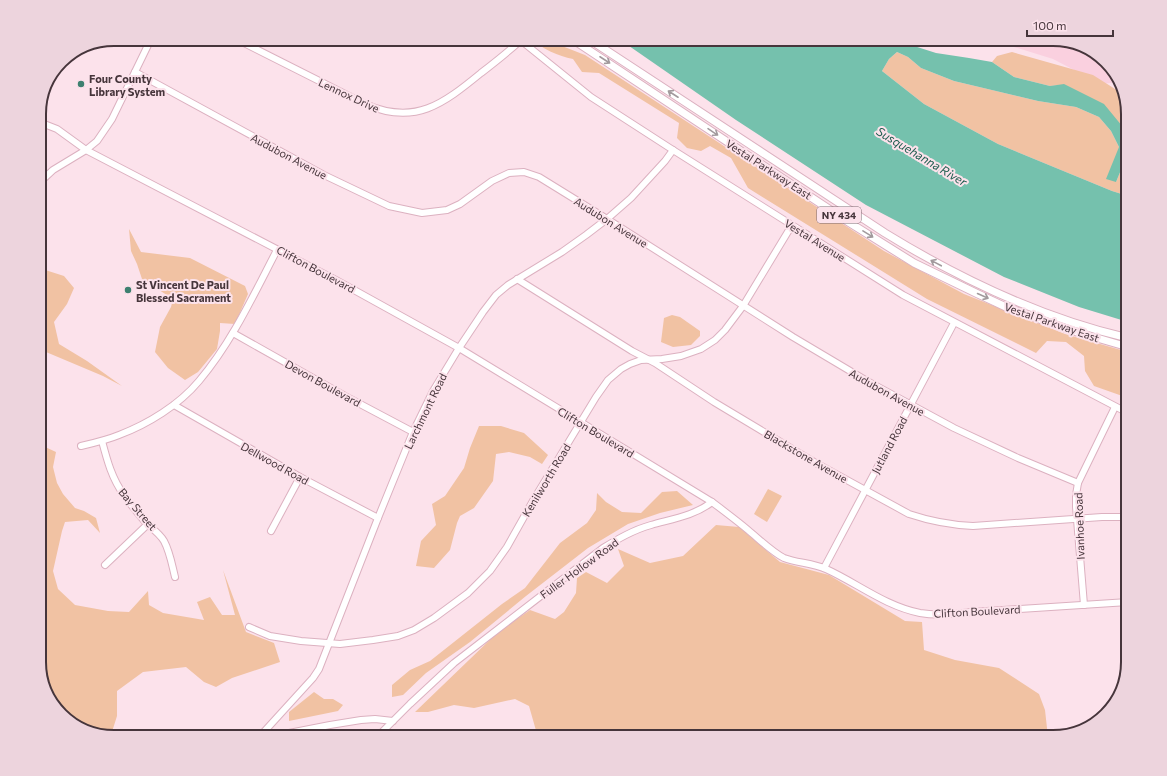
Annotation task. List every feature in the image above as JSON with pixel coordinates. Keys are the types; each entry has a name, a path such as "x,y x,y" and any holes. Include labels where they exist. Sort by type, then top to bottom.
{"main road":[{"name":"Vestal Parkway East","path":"583,46 850,223 914,262 1008,308 1073,331 1121,345"},
{"name":"Vestal Parkway East","path":"600,46 885,233 952,272 1017,301 1076,323 1121,336"}],"street":[{"path":"46,176 53,170 86,150 105,130 112,119 148,46"},
{"name":"Lennox Drive","path":"250,46 365,104 385,112 401,113 416,112 427,109 444,101 513,46"},
{"name":"Vestal Avenue","path":"527,46 591,97 903,295 1121,410"},
{"name":"Audubon Avenue","path":"135,72 324,175 389,206 422,213 447,210 460,204 502,175 517,172 539,177 743,306 867,381 954,428 1018,458 1078,483"},
{"name":"Clifton Boulevard","path":"46,125 61,131 86,150 246,232 459,348 712,502 784,558 824,568 878,598 902,608 920,613 948,615 971,612 1121,602"},
{"name":"Larchmont Road","path":"266,730 314,678 319,669 413,432 433,391 459,348 490,302 508,285 586,236 607,219 630,198 665,161 673,150"},
{"name":"Kenilworth Road","path":"249,627 277,638 340,644 374,640 398,636 414,630 434,618 468,593 490,571 507,547 580,422 608,380 630,364 641,360 681,356 692,353 709,344 725,330 743,306 792,225"},
{"path":"81,446 102,441 132,430 154,418 174,405 198,382 216,359 233,333 278,250"},
{"name":"Blackstone Avenue","path":"517,279 649,360 714,402 814,462 909,514 952,525 980,526 1102,517 1121,517"},
{"name":"Jutland Road","path":"824,568 954,323"},
{"name":"Devon Boulevard","path":"233,333 413,432"},
{"name":"Dellwood Road","path":"174,405 300,477 378,518"},
{"name":"Ivanhoe Road","path":"1084,605 1076,495 1078,483 1115,407"},
{"name":"Bay Street","path":"102,441 112,476 124,496 148,524 158,532 164,541 170,554 175,577"},
{"path":"271,531 300,477"},
{"name":"Fuller Hollow Road","path":"384,730 459,659 603,548 635,530 691,513 712,502"},
{"path":"105,565 148,524"},
{"path":"304,730 361,720 375,719 393,721"}],"shaded area":[{"path":"541,46 562,46 585,55 884,251 964,294 1065,334 1121,350 1121,396 1094,386 1085,371 1084,356 1066,342 1047,341 1036,353 927,299 748,188 731,158 710,146 701,151 687,148 677,138 679,123 599,73 582,72 573,59 551,52"},
{"path":"1011,46 1053,46 1070,48 1083,53 1098,63 1113,83 1101,84 1053,59"},
{"path":"897,52 908,57 921,68 954,81 1038,101 1076,107 1099,117 1111,131 1119,147 1116,182 1121,170 1121,194 998,144 924,104 882,71 889,59"},
{"path":"1012,52 1093,75 1116,90 1119,97 1121,128 1064,85 1050,86 1014,77 992,62 997,56"},
{"path":"129,229 141,252 190,258 245,286 248,294 235,324 220,323 217,349 198,372 185,380 168,368 155,352 160,327 171,307 173,299 142,279 131,251"},
{"path":"46,270 64,276 74,288 67,304 54,322 59,344 87,361 122,386 103,376 46,352"},
{"path":"672,315 680,317 700,331 700,336 691,345 673,347 661,342 664,318"},
{"path":"479,426 501,426 524,433 548,455 542,464 530,457 509,452 496,454 493,481 474,508 460,516 450,550 434,568 416,566 421,541 436,525 432,504 445,496 464,468"},
{"path":"46,447 56,452 53,467 57,483 63,494 75,508 96,518 100,533 88,520 65,522 53,571 58,589 75,605 108,611 129,612 148,591 149,605 163,613 204,620 197,602 210,597 222,615 235,615 223,570 246,632 274,643 280,662 232,678 216,687 204,682 186,667 143,672 117,691 117,716 113,730 84,723 66,710 60,703 51,688 48,679 46,666"},
{"path":"768,489 782,496 767,522 754,514"},
{"path":"677,491 693,505 660,513 628,524 588,548 470,642 426,673 403,695 392,697 392,685 410,670 430,661 502,604 525,588 560,543 587,523 596,510 597,493 606,502 622,512 641,513 662,492"},
{"path":"716,525 739,527 780,562 829,575 905,621 922,622 924,650 955,660 999,668 1039,694 1045,710 1047,730 536,730 529,706 515,699 474,708 454,705 428,712 415,712 497,633 530,610 555,619 564,612 576,593 577,578 586,572 607,583 624,566 618,549 650,563 683,556"},
{"path":"314,692 324,699 333,699 343,705 338,711 289,721 289,712"}],"water":[{"name":"Susquehanna River","path":"629,46 914,46 936,53 992,62 1014,77 1050,86 1064,84 1104,104 1121,125 1121,170 1116,182 1106,179 1119,147 1111,131 1099,117 1076,107 1038,101 954,81 921,68 908,57 897,52 889,59 882,71 924,104 998,144 1121,194 1121,320 1079,307 1004,277 866,205 736,120"}],"place":[{"name":"Four County Library System","path":"81,84"},
{"name":"St Vincent De Paul Blessed Sacrament","path":"128,290"}]}
